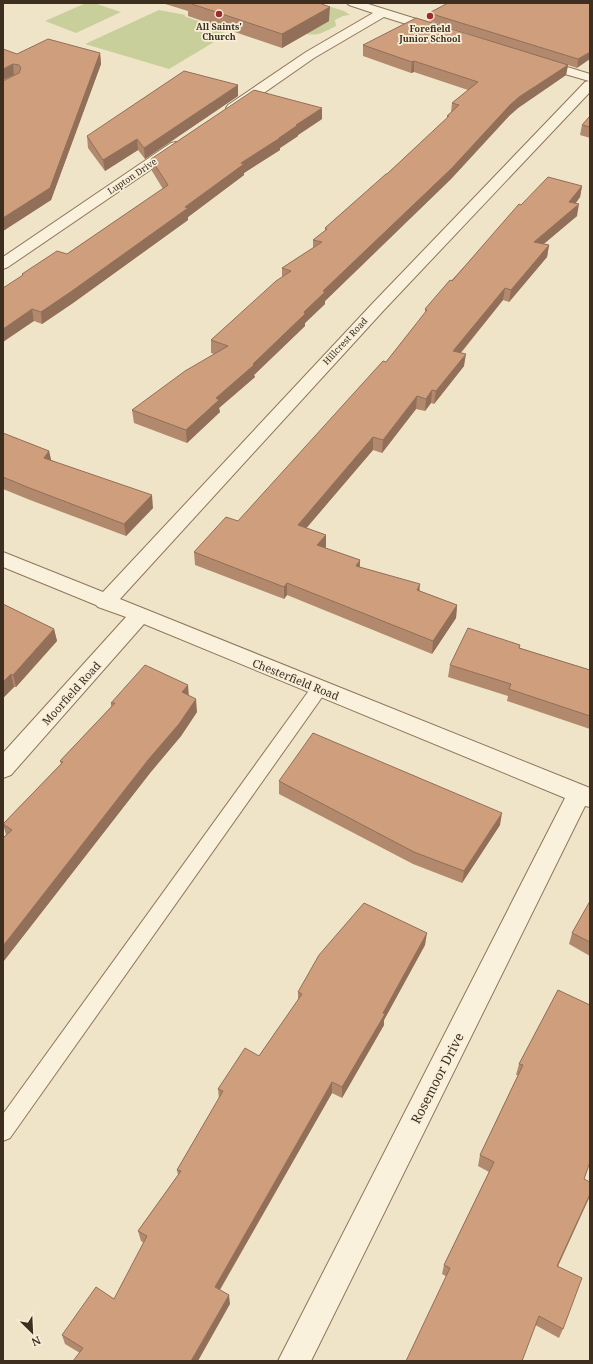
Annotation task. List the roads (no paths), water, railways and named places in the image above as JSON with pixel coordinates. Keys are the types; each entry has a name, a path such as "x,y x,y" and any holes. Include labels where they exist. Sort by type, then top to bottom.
{"street":[{"path":"353,3 450,33"},
{"path":"219,117 310,55 384,12"},
{"path":"524,57 590,78"},
{"name":"Hillcrest Road","path":"105,602 378,307 590,85"},
{"name":"Lupton Drive","path":"3,264 186,139"},
{"name":"Chesterfield Road","path":"3,559 139,616 585,796"},
{"name":"Moorfield Road","path":"3,769 139,616"},
{"name":"Rosemoor Drive","path":"294,1361 585,796"}],"lane":[{"path":"3,1131 319,689"}],"place":[{"name":"All Saints' Church","path":"219,14"},
{"name":"Forefield Junior School","path":"430,16"}]}
